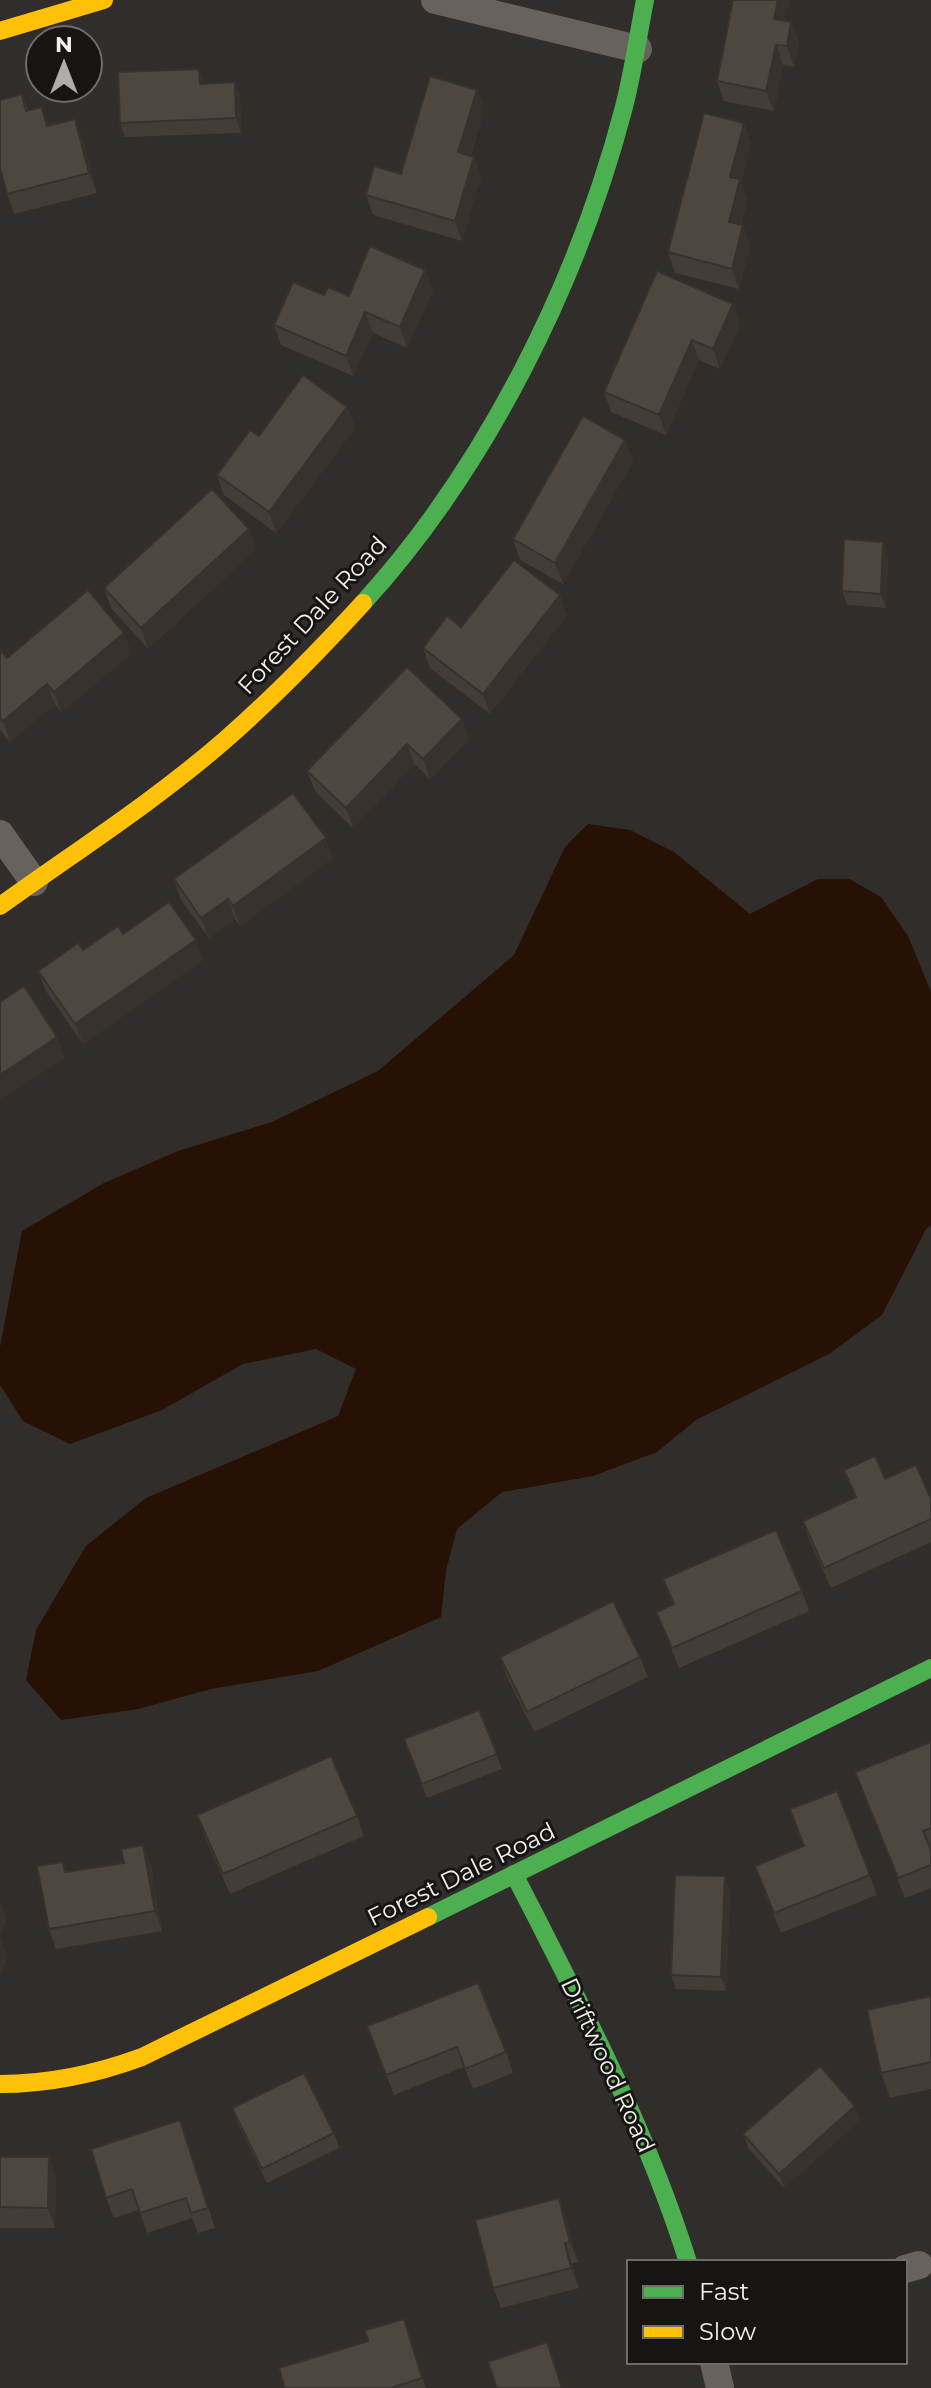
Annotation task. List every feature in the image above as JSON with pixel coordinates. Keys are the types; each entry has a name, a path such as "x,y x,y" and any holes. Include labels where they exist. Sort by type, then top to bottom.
{"street":[{"path":"0,31 104,0"},
{"path":"435,0 638,49"},
{"name":"Forest Dale Road","path":"0,906 141,805 224,740 297,674 373,591 433,513 487,431 541,333 583,236 619,130 638,49 645,0"},
{"path":"0,834 34,882"},
{"name":"Forest Dale Road","path":"0,2084 23,2085 81,2077 132,2062 931,1668"},
{"name":"Driftwood Road","path":"514,1874 598,2038 676,2218 687,2260"},
{"path":"714,2364 720,2388"}],"shaded area":[{"path":"588,824 630,830 674,852 750,914 818,879 849,879 881,897 908,936 931,992 931,1225 926,1229 882,1315 829,1354 696,1420 657,1452 593,1476 502,1492 457,1529 446,1570 441,1617 318,1671 211,1689 138,1709 61,1720 26,1680 36,1630 86,1546 146,1498 338,1416 356,1369 316,1349 243,1364 162,1410 70,1444 23,1421 0,1385 0,1347 22,1231 104,1183 178,1151 272,1122 378,1071 514,955 565,847"}],"building":[{"path":"733,0 778,0 774,19 791,22 787,46 776,45 766,91 717,81"},
{"path":"199,69 200,84 235,82 236,118 120,123 118,72"},
{"path":"430,76 477,90 458,152 474,157 455,221 366,195 374,166 401,174"},
{"path":"22,94 26,111 42,107 47,126 75,119 89,173 7,194 0,168 0,100"},
{"path":"704,113 744,123 730,177 740,179 729,222 743,225 732,269 668,252"},
{"path":"370,246 425,270 400,327 365,312 346,356 274,325 293,282 324,295 328,287 349,296"},
{"path":"657,271 733,304 713,349 692,340 659,415 604,392"},
{"path":"303,375 347,407 269,512 217,475 250,430 259,436"},
{"path":"583,416 625,440 555,563 513,539"},
{"path":"212,489 249,529 141,628 104,588"},
{"path":"844,539 883,542 881,594 842,591"},
{"path":"514,560 560,595 483,694 423,648 447,616 461,627"},
{"path":"88,590 124,633 54,692 47,684 3,721 0,718 0,650 7,658"},
{"path":"407,667 462,719 423,759 407,744 346,808 307,771"},
{"path":"293,793 326,838 233,906 228,899 201,918 174,879"},
{"path":"169,902 196,940 75,1024 38,971 78,943 83,950 118,926 123,934"},
{"path":"24,986 57,1037 0,1075 0,1002"},
{"path":"875,1456 885,1479 916,1465 931,1499 931,1519 824,1568 803,1521 856,1497 844,1470"},
{"path":"776,1530 802,1591 672,1648 656,1612 674,1604 663,1579"},
{"path":"613,1601 640,1657 527,1712 500,1657"},
{"path":"479,1710 497,1754 422,1784 404,1739"},
{"path":"931,1742 931,1828 923,1831 931,1850 931,1865 898,1878 855,1772"},
{"path":"331,1756 357,1816 223,1874 197,1815"},
{"path":"837,1791 870,1875 774,1913 755,1866 804,1846 790,1809"},
{"path":"143,1845 155,1911 49,1929 37,1866 63,1862 65,1872 124,1863 121,1849"},
{"path":"675,1875 725,1876 721,1977 671,1975"},
{"path":"478,1983 506,2052 465,2069 457,2047 386,2075 367,2026"},
{"path":"931,1996 931,2062 881,2073 867,2010"},
{"path":"820,2066 855,2106 779,2174 743,2134"},
{"path":"304,2073 334,2133 262,2169 232,2108"},
{"path":"180,2120 208,2208 191,2213 186,2198 140,2213 132,2189 106,2198 91,2149"},
{"path":"0,2157 49,2157 48,2208 0,2207"},
{"path":"559,2198 570,2242 565,2243 571,2268 493,2288 475,2220"},
{"path":"404,2319 422,2378 391,2388 285,2388 279,2368 368,2341 365,2330"},
{"path":"547,2342 562,2388 497,2388 488,2362"}],"traffic: fast":[{"path":"363,603 408,550 488,433 554,306 605,173 627,94 645,0"},
{"path":"428,1917 931,1668"},
{"path":"514,1874 631,2113 652,2161 687,2260"}],"traffic: slow":[{"path":"0,31 104,0"},
{"path":"0,906 143,805 198,762 279,690 363,603"},
{"path":"0,2084 72,2077 142,2057 428,1917"}]}
